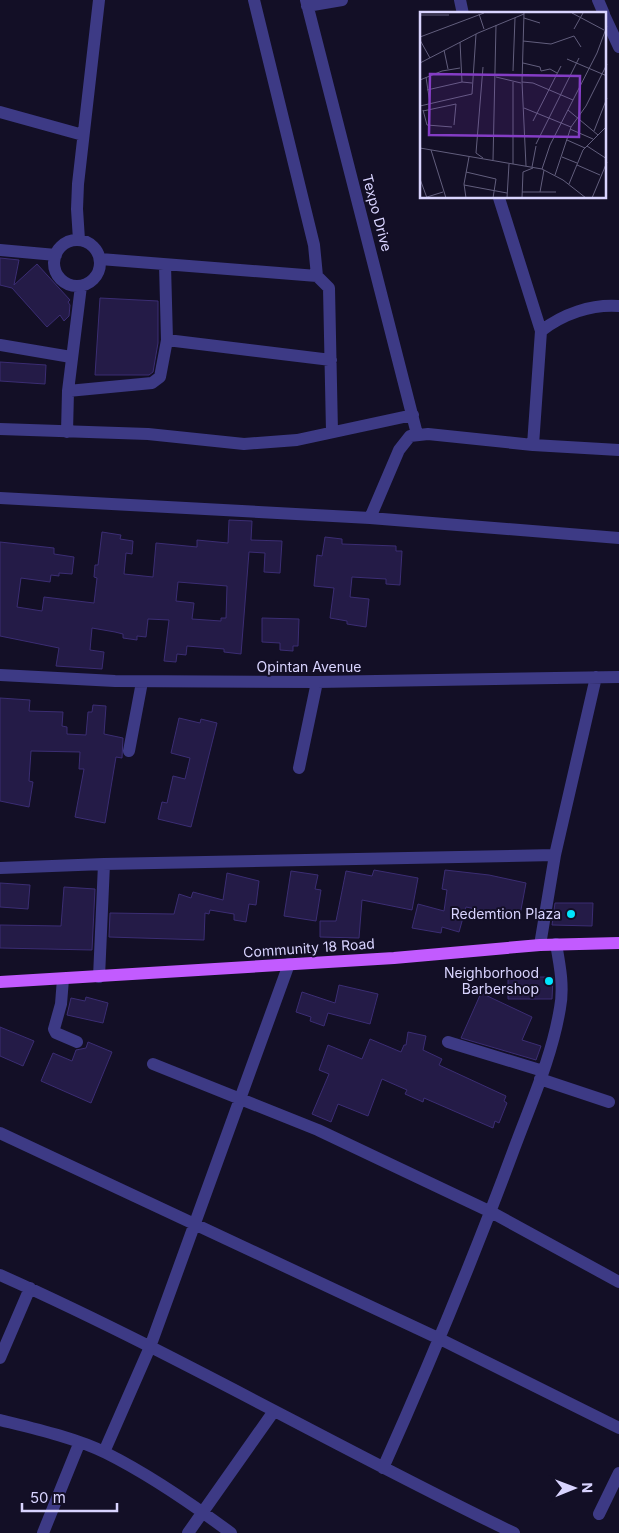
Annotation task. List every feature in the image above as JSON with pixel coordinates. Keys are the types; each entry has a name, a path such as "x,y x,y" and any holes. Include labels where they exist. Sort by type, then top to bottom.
{"main road":[{"name":"Community 18 Road","path":"0,982 289,964 540,945 619,943"}],"street":[{"path":"79,240 77,209 83,135 99,0"},
{"path":"254,0 314,245 317,276 329,288 332,432"},
{"path":"306,3 342,0"},
{"path":"598,0 604,12"},
{"name":"Texpo Drive","path":"306,3 414,415 417,434"},
{"path":"606,17 619,47"},
{"path":"0,112 83,135"},
{"path":"499,199 542,331 532,445"},
{"path":"79,240 90,244 100,259 96,276 81,286 70,285 60,278 55,267 56,255 63,245 79,240"},
{"path":"0,250 56,255"},
{"path":"100,259 317,276"},
{"path":"68,390 158,381 167,340 165,265"},
{"path":"67,432 71,358 81,286"},
{"path":"542,331 564,316 583,310 619,306"},
{"path":"167,340 331,360"},
{"path":"0,345 71,358"},
{"path":"0,428 148,434 244,444 297,440 414,415"},
{"path":"370,518 404,442 410,436 417,434 532,445 619,450"},
{"path":"0,498 370,518 619,538"},
{"name":"Opintan Avenue","path":"0,675 142,682 318,682 619,677"},
{"path":"540,945 555,855 596,677"},
{"path":"129,751 142,682"},
{"path":"299,768 318,682"},
{"path":"0,868 104,864 555,855"},
{"path":"99,976 104,864"},
{"path":"383,1468 440,1340 491,1212 541,1075 560,1008 562,978 556,944"},
{"path":"104,1452 150,1347 242,1098 289,964"},
{"path":"63,979 61,1004 54,1029 56,1033 77,1042"},
{"path":"448,1042 610,1102"},
{"path":"152,1064 242,1098 318,1130 491,1212 619,1282"},
{"path":"0,1133 440,1340 619,1428"},
{"path":"0,1275 150,1347 383,1468 514,1533"},
{"path":"0,1358 30,1288"},
{"path":"188,1533 274,1412"},
{"path":"0,1420 39,1430 104,1452 202,1512 231,1533"},
{"path":"43,1533 79,1444"},
{"path":"599,1514 619,1474"}],"building":[{"path":"0,258 19,260 14,285 37,264 70,300 68,302 70,305 69,316 64,321 60,315 47,327 12,288 0,285"},
{"path":"100,298 158,301 158,343 153,372 149,375 95,375"},
{"path":"0,362 46,365 45,384 0,381"},
{"path":"229,520 252,521 251,540 282,541 280,573 264,572 265,553 249,552 241,654 224,652 224,649 187,646 186,655 177,654 176,662 164,661 169,620 148,619 146,637 137,636 137,640 123,638 123,634 92,628 90,650 104,652 102,669 56,666 59,648 0,636 0,542 54,548 54,554 74,557 72,574 59,573 59,576 51,575 50,582 21,578 17,607 42,611 44,597 94,603 97,578 94,577 95,565 98,565 102,532 121,535 120,539 133,541 132,554 126,553 124,574 153,577 156,543 197,547 197,540 228,543","holes":["178,582 227,586 226,618 221,618 221,621 192,619 194,603 176,601"]},
{"path":"325,537 342,539 342,544 396,546 396,551 402,551 400,585 386,584 386,579 352,577 350,597 369,599 366,627 347,624 347,621 330,618 334,588 314,586 317,555 322,556"},
{"path":"262,618 299,619 298,646 293,646 293,651 280,650 280,643 262,642"},
{"path":"0,698 30,700 29,711 63,712 62,726 67,727 67,734 86,735 88,712 92,712 93,705 106,706 104,734 123,738 122,758 116,757 105,823 75,817 84,769 79,769 80,752 31,751 29,781 33,782 29,807 0,801"},
{"path":"179,718 200,723 201,719 217,723 191,827 158,819 162,802 167,803 173,776 185,779 190,758 171,753"},
{"path":"374,870 418,878 412,910 362,900 359,938 320,937 320,921 336,921 346,871 372,876"},
{"path":"445,870 489,875 526,883 520,915 500,911 499,914 466,907 459,932 442,927 441,933 412,928 418,904 444,911 447,890 442,889"},
{"path":"291,871 318,875 315,889 321,890 316,921 284,916"},
{"path":"227,873 259,881 256,905 249,904 246,922 234,920 234,914 210,910 209,914 205,913 204,940 109,937 110,913 174,914 179,894 191,898 193,892 223,900"},
{"path":"0,883 30,885 28,909 0,907"},
{"path":"64,887 95,889 92,950 0,948 0,925 61,926"},
{"name":"Redemtion Plaza","path":"555,903 593,903 592,926 552,925"},
{"path":"508,977 553,977 552,999 508,999"},
{"path":"339,985 378,994 370,1024 328,1013 324,1026 310,1021 311,1017 296,1012 302,992 335,1003"},
{"path":"481,993 532,1017 522,1040 541,1046 536,1060 461,1038"},
{"path":"86,997 108,1003 103,1023 67,1015 71,998 85,1001"},
{"path":"0,1027 34,1041 23,1066 0,1056"},
{"path":"408,1032 426,1036 423,1050 442,1059 439,1065 506,1096 504,1101 507,1103 499,1123 495,1121 493,1128 424,1098 423,1102 405,1094 407,1090 382,1079 368,1116 338,1104 331,1122 312,1114 329,1074 319,1070 328,1045 362,1059 370,1039 401,1052 404,1045 406,1045"},
{"path":"88,1042 112,1052 91,1103 41,1081 53,1053 72,1061 76,1050 86,1048"}],"place":[{"name":"Redemtion Plaza","path":"571,914"},
{"name":"Neighborhood Barbershop","path":"549,981"}]}
